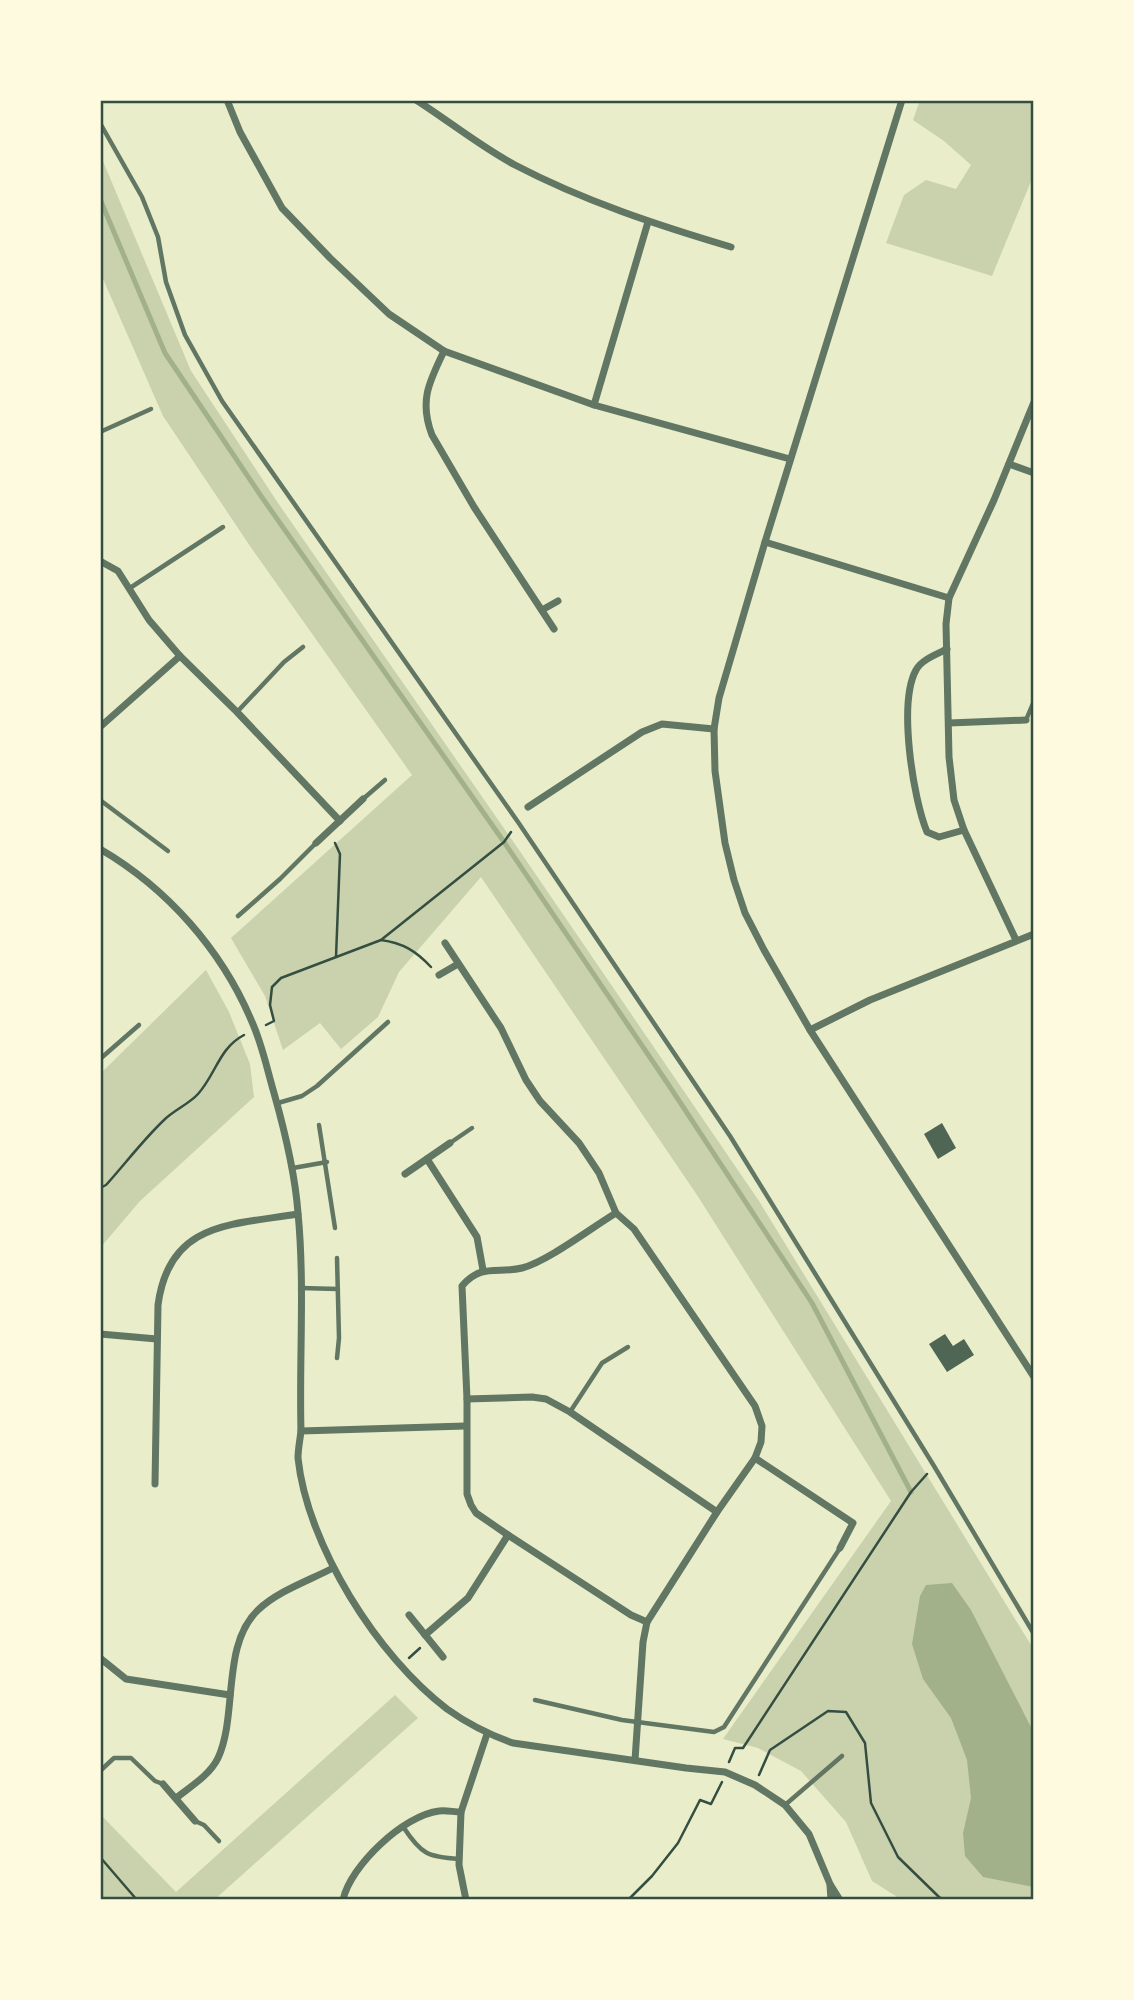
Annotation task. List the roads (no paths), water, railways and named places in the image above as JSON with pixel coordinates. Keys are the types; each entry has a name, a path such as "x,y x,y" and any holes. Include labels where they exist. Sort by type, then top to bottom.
{"street":[{"path":"228,100 240,132 282,208 389,314 444,351 594,405 790,460"},
{"path":"416,100 514,164 595,202 648,222 731,247"},
{"path":"902,100 719,698 713,729 715,771 724,843 745,913 810,1030 1034,1377"},
{"path":"594,405 648,222"},
{"path":"444,351 432,374 424,400 432,435 474,507 554,629"},
{"path":"1016,940 964,830 954,800 949,757 946,624 949,597 1009,464 1034,401"},
{"path":"1009,464 1034,473"},
{"path":"765,542 949,597"},
{"path":"100,561 118,571 149,620 180,656 340,821"},
{"path":"542,611 558,601"},
{"path":"947,649 917,668 914,675 909,705 909,746 913,783 927,832 939,837 964,830"},
{"path":"100,727 180,656"},
{"path":"949,723 1026,720"},
{"path":"528,807 642,732 662,724 713,729"},
{"path":"316,843 363,799"},
{"path":"100,849 148,881 188,920 225,968 255,1030 293,1168 298,1214 301,1431 298,1456 309,1502 333,1569 370,1627 402,1665 447,1709 487,1734 513,1744 725,1772 755,1785 785,1805 809,1834 830,1884 840,1900"},
{"path":"810,1030 870,1000 1034,933"},
{"path":"445,943 501,1028 526,1080 540,1101 579,1143 599,1173 615,1213 634,1229 755,1406 762,1426 761,1442 755,1458 648,1622 643,1642 635,1760"},
{"path":"439,975 458,964"},
{"path":"405,1174 450,1143"},
{"path":"427,1159 477,1237 483,1270"},
{"path":"615,1213 537,1262 520,1268 483,1270 469,1277 462,1286 467,1399 467,1493 477,1513 631,1615 648,1622"},
{"path":"155,1484 157,1339 161,1284 167,1266 176,1254 207,1232 230,1225 298,1214"},
{"path":"100,1334 157,1339"},
{"path":"467,1399 546,1399 570,1412 718,1512"},
{"path":"301,1431 465,1426"},
{"path":"755,1458 853,1523 840,1548"},
{"path":"425,1635 468,1598 508,1535"},
{"path":"176,1798 218,1760 224,1742 240,1641 248,1622 258,1610 277,1596 333,1569"},
{"path":"409,1615 443,1657"},
{"path":"100,1658 126,1679 230,1695"},
{"path":"466,1900 460,1859 461,1812 487,1734"},
{"path":"163,1784 195,1821"},
{"path":"343,1900 353,1873 364,1858 404,1828 428,1814 439,1811 461,1812"},
{"path":"830,1884 831,1900"}],"lane":[{"path":"100,123 142,197 158,237 166,282 185,335 222,401 518,822 730,1136 934,1466 1034,1634"},
{"path":"100,432 151,410"},
{"path":"130,588 223,527"},
{"path":"237,712 284,662 303,647"},
{"path":"1026,720 1034,701"},
{"path":"363,799 385,780"},
{"path":"100,800 168,851"},
{"path":"238,916 316,843"},
{"path":"277,1104 302,1096 317,1086 388,1022"},
{"path":"100,1059 139,1025"},
{"path":"319,1125 327,1162 335,1228"},
{"path":"450,1143 472,1128"},
{"path":"293,1168 327,1162"},
{"path":"337,1258 337,1358"},
{"path":"300,1288 338,1289"},
{"path":"570,1412 602,1363 628,1347"},
{"path":"535,1700 622,1720 714,1732 724,1727 840,1548"},
{"path":"785,1805 842,1756"},
{"path":"100,1771 114,1758 131,1758 155,1781 163,1784"},
{"path":"195,1821 204,1825 219,1842"},
{"path":"404,1828 426,1854 460,1859"}],"waterway":[{"path":"100,199 165,353 261,496 504,842 812,1303 911,1492"}]}
